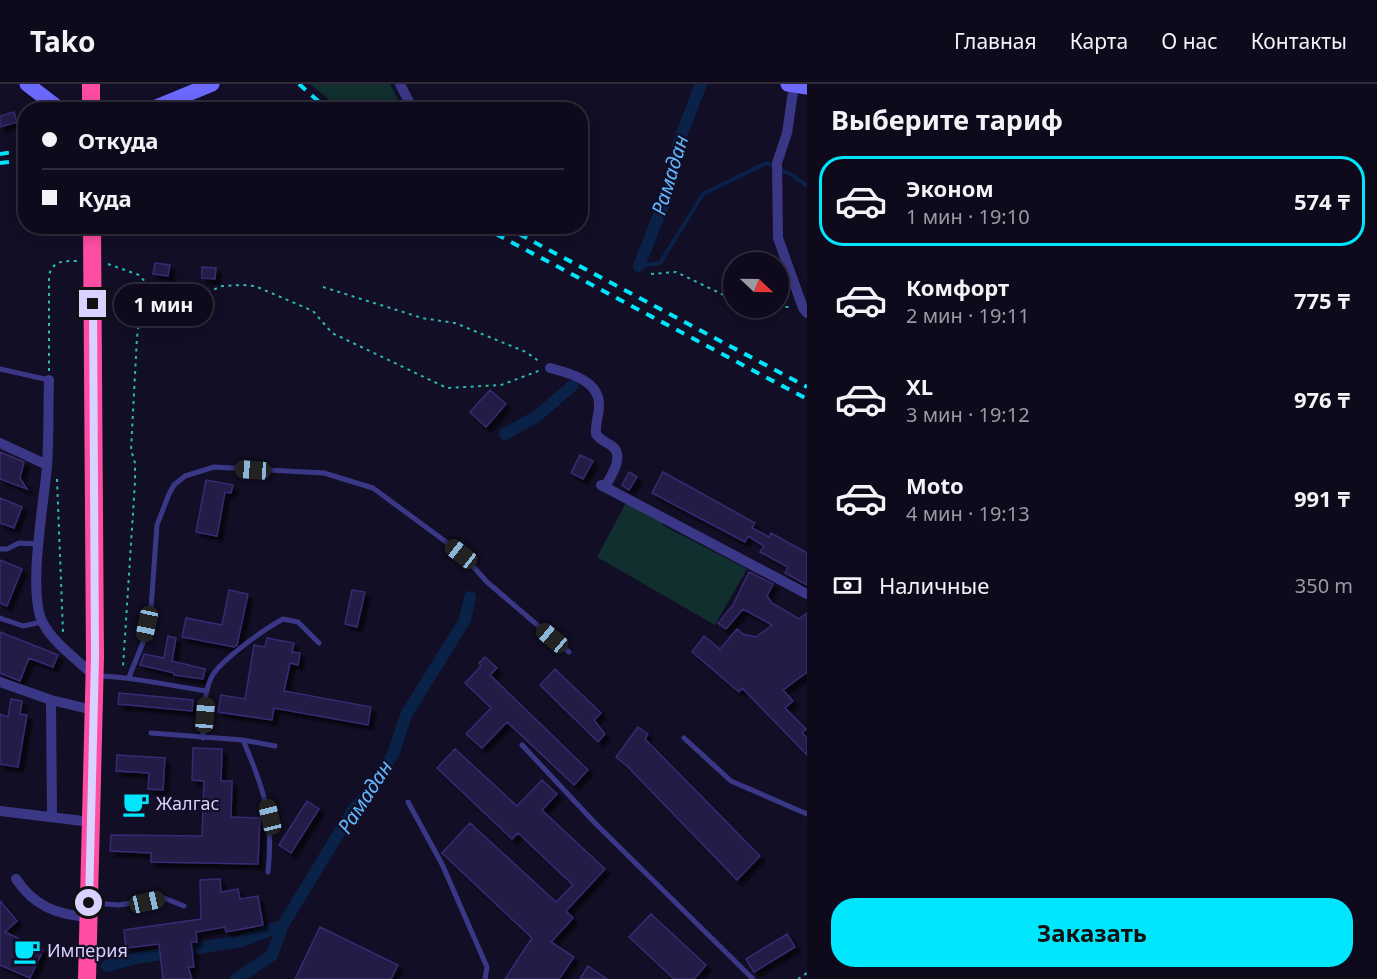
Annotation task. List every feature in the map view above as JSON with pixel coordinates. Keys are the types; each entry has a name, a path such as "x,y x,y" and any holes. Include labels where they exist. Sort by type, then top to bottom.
{"highway":[{"path":"87,979 94,676 92,234"}],"main road":[{"path":"168,102 212,84"},
{"path":"32,86 52,102"}],"street":[{"path":"400,84 409,102"},
{"path":"796,86 787,133 777,163 778,238 803,308 807,313"},
{"path":"550,368 580,379 597,393 599,402 596,434 615,448 617,454 617,462 603,486 807,594"},
{"path":"49,380 47,465 40,544 38,602 42,622 62,647 94,676"},
{"path":"0,443 47,465"},
{"path":"0,682 51,700 93,710"},
{"path":"51,700 51,817"},
{"path":"0,811 91,822"},
{"path":"16,879 34,901 47,909 67,915 89,910"}],"lane":[{"path":"0,369 49,380"},
{"path":"126,677 144,640 151,608 157,525 169,494 174,485 185,476 214,467 324,473 373,488 461,554 487,582 569,652"},
{"path":"0,549 7,549 19,543 40,544"},
{"path":"0,618 23,626 42,622"},
{"path":"203,738 207,691 212,675 254,636 283,619 298,622 319,643"},
{"path":"94,676 126,677 142,682 207,691"},
{"path":"151,733 243,740 275,746"},
{"path":"684,738 731,781 807,814"},
{"path":"243,740 264,794 270,817 272,834 268,872"},
{"path":"522,745 595,823 753,979"},
{"path":"408,802 455,894 487,967 485,979"},
{"path":"89,910 164,898 184,906"}],"path":[{"path":"49,380 49,275 52,266 61,261 81,261"},
{"path":"108,264 139,275 148,285 147,311 139,323 137,337 131,450 135,463 135,482 126,677"},
{"path":"651,274 676,272 723,295"},
{"path":"147,311 174,314 188,309 206,293 216,289 243,285 255,286 313,311 332,333 447,388 501,385 533,371 550,368"},
{"path":"323,287 422,318 455,323 526,352 550,368"},
{"path":"47,465 58,481 62,647"},
{"path":"798,979 807,974"}],"green space":[{"path":"310,84 390,84 399,102 332,102"},
{"path":"627,501 664,522 662,525 747,569 715,625 597,557"}],"building":[{"path":"14,112 17,122 0,127 0,116"},
{"path":"155,263 170,265 168,276 153,274"},
{"path":"202,267 216,268 215,279 202,278"},
{"path":"162,283 186,285 184,303 161,305"},
{"path":"490,390 506,404 486,427 470,412"},
{"path":"0,452 24,462 20,478 27,489 0,479"},
{"path":"580,455 593,461 583,479 571,473"},
{"path":"629,472 637,477 629,490 622,485"},
{"path":"663,472 755,523 752,528 769,537 771,533 807,553 807,585 785,573 788,567 760,552 764,546 748,536 745,542 652,493"},
{"path":"206,480 233,485 231,493 225,492 217,536 196,532"},
{"path":"0,498 22,507 14,528 0,523"},
{"path":"0,560 22,569 7,606 0,603"},
{"path":"749,572 773,584 767,596 772,603 799,619 807,613 807,672 783,690 793,701 785,708 806,729 802,733 807,738 807,755 742,688 739,692 692,652 704,636 720,649 737,629 743,634 756,637 772,625 743,609 726,629 718,623 733,605"},
{"path":"229,590 248,594 237,645 234,647 182,637 186,618 222,625"},
{"path":"352,590 365,592 357,627 345,624"},
{"path":"0,632 58,655 53,667 29,658 20,681 0,673"},
{"path":"168,636 176,638 172,661 205,669 203,679 174,675 174,673 140,665 144,654 164,658"},
{"path":"267,638 294,643 292,652 300,653 298,665 290,663 284,691 371,707 368,725 274,708 272,720 218,712 221,695 245,699 254,645 265,647"},
{"path":"485,657 497,668 490,675 588,770 574,785 507,722 482,748 466,734 491,708 465,683 481,666 479,663"},
{"path":"555,669 601,713 594,720 605,734 598,742 540,685"},
{"path":"119,693 193,700 192,711 118,704"},
{"path":"11,699 22,701 20,714 27,715 18,767 0,764 0,714 8,717"},
{"path":"638,727 648,734 645,739 760,856 737,880 616,757"},
{"path":"193,748 222,749 221,781 232,781 231,817 260,818 258,864 151,862 151,853 110,851 111,835 202,836 204,781 192,780"},
{"path":"455,749 517,806 542,780 557,794 542,810 605,869 566,911 573,918 551,942 574,957 559,979 505,979 532,938 442,853 470,823 556,902 573,885 518,833 512,839 437,768"},
{"path":"117,755 165,758 163,790 148,789 149,773 116,771"},
{"path":"307,801 319,809 291,853 279,845"},
{"path":"220,879 221,892 238,889 240,899 258,896 263,925 226,932 225,927 196,932 197,942 191,942 194,967 188,967 192,979 163,979 159,944 126,948 124,930 201,919 200,880"},
{"path":"0,901 17,921 5,932 43,950 30,978 0,965"},
{"path":"651,914 706,965 694,979 674,979 629,937"},
{"path":"320,927 398,965 391,979 295,979"},
{"path":"787,934 795,947 754,972 746,959"},
{"path":"588,966 607,979 580,979"}],"waterway":[{"name":"Рамадан","path":"639,266 670,187 679,141 701,84"},
{"path":"639,266 660,263 703,194 766,163 792,175 807,186"},
{"name":"Рамадан","path":"505,434 537,416 572,386"},
{"name":"Рамадан","path":"236,979 272,955 283,925 353,810 374,787 394,752 406,715 465,620 470,597"},
{"path":"107,966 137,958 242,941 283,925"}],"railway":[{"path":"299,84 319,102"},
{"path":"0,154 18,151"},
{"path":"0,163 18,161"},
{"path":"496,234 807,399"},
{"path":"519,234 807,387"}],"place":[{"name":"Жалгас","path":"136,804"},
{"name":"Империя","path":"27,951"}],"route":[{"path":"89,903 95,657 93,304"}]}
